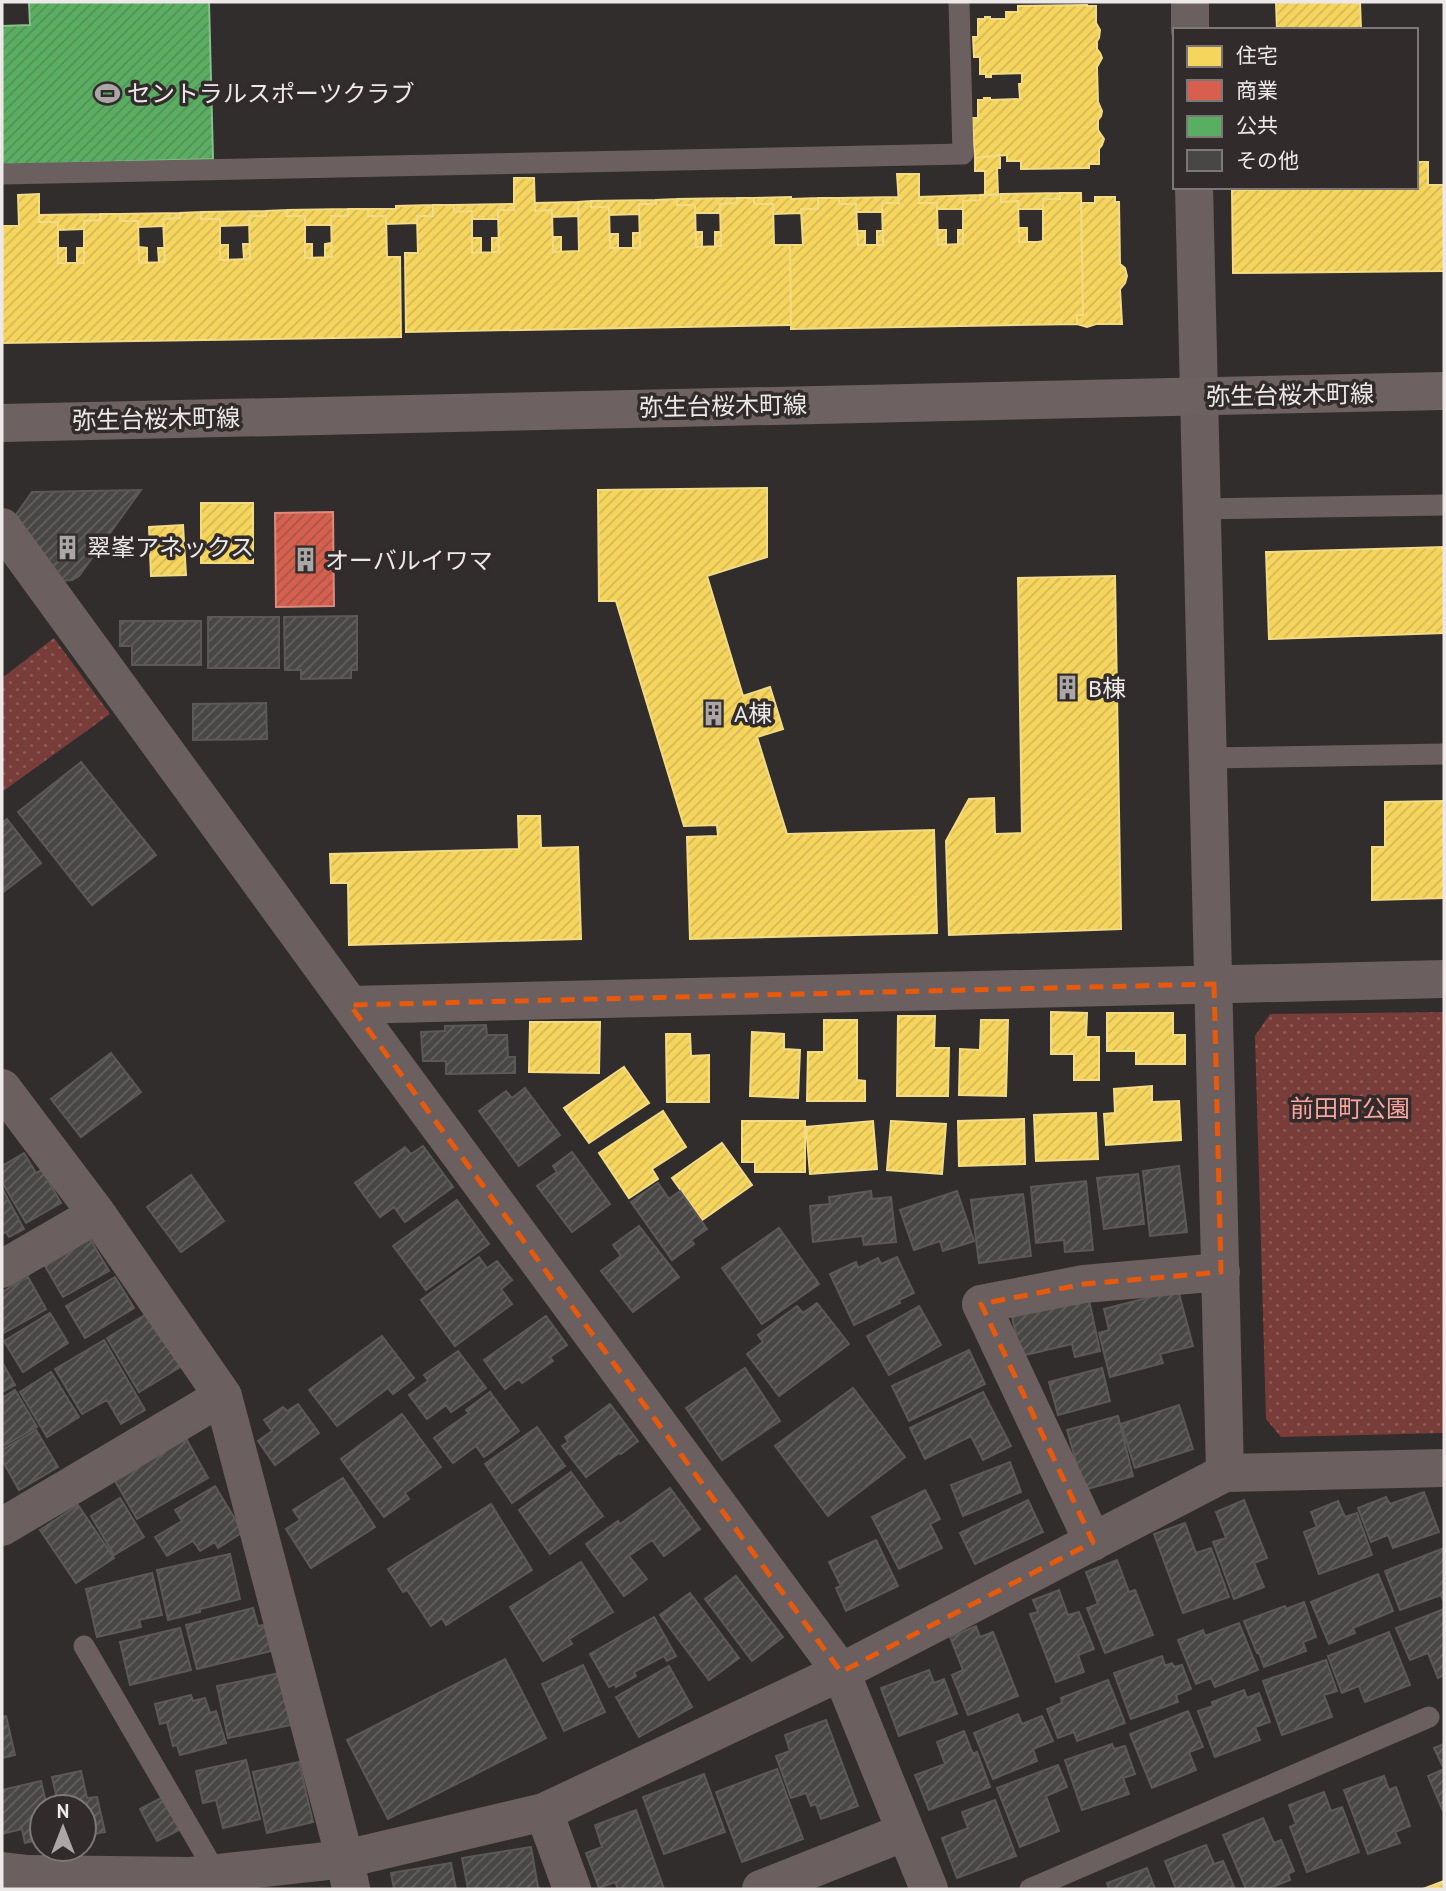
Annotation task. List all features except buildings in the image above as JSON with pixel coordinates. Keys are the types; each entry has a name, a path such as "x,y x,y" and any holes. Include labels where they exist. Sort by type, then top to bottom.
{"main road":[{"name":"弥生台桜木町線","path":"2,423 1444,391"}],"street":[{"path":"1190,2 1190,28"},
{"path":"1194,189 1225,1473"},
{"path":"2,527 841,1672 929,1889"},
{"path":"350,1005 1444,979"},
{"path":"2,1088 97,1214 223,1396 348,1874"},
{"path":"2,1269 97,1214"},
{"path":"1093,1542 982,1304 1084,1283 1221,1272"},
{"path":"2,1527 223,1396"},
{"path":"2,1871 28,1874 191,1876 216,1873 348,1874 544,1812 841,1672 1225,1473 1444,1468"},
{"path":"544,1812 572,1889"},
{"path":"761,1889 905,1832"}],"lane":[{"path":"2,174 963,154 959,2"},
{"path":"1201,509 1444,505"},
{"path":"1208,758 1444,754"},
{"path":"84,1646 216,1873"},
{"path":"1030,1889 1429,1717"}],"highlighted area":[{"path":"1214,984 1221,1272 1084,1284 981,1304 1093,1542 841,1672 350,1005"}],"green space":[{"path":"54,638 110,714 2,792 2,678"},
{"name":"前田町公園","path":"1444,1012 1444,1433 1281,1437 1266,1419 1255,1036 1270,1014"}],"place":[{"name":"セントラルスポーツクラブ","path":"107,93"},
{"name":"翠峯アネックス","path":"67,547"},
{"name":"オーバルイワマ","path":"305,560"},
{"name":"B棟","path":"1068,688"},
{"name":"A棟","path":"714,713"}]}
